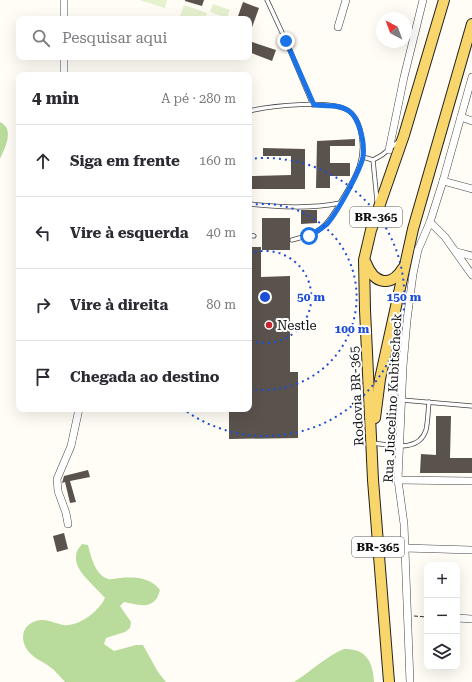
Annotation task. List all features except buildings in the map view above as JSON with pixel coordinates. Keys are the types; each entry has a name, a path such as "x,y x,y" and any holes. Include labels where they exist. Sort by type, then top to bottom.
{"main road":[{"name":"Rodovia BR-365","path":"389,682 374,488 364,310 364,260 371,230 404,135 444,0"},
{"name":"BR-365","path":"372,443 380,379 413,229 472,24"},
{"path":"364,260 372,275 381,281 394,279 405,266"}],"street":[{"path":"64,0 64,16"},
{"path":"338,27 346,0"},
{"path":"389,150 422,0"},
{"path":"64,60 64,72"},
{"name":"Rua Juscelino Kubitscheck","path":"410,682 404,524 398,480 407,320 413,274 418,250 430,222 443,181 472,77"},
{"path":"461,118 472,121"},
{"path":"443,181 472,189"},
{"path":"430,222 457,252 472,275"},
{"path":"457,252 472,256"},
{"path":"68,524 66,513 58,492 57,479 71,446 79,412"},
{"path":"398,480 472,481"},
{"path":"404,548 472,550"},
{"path":"460,618 472,619"}],"lane":[{"path":"267,0 314,105"},
{"path":"252,110 263,108 314,105 334,106 343,108 354,116 361,133 363,157 351,184 332,217 318,231 309,236 292,240"},
{"path":"363,157 373,160 389,150 404,135"},
{"path":"373,160 378,210"},
{"path":"252,204 305,207 326,206 340,203"},
{"path":"402,400 472,406"},
{"path":"372,443 400,446 412,445 418,442 424,435 426,429 430,402"}],"path":[{"path":"407,616 424,617"}],"green space":[{"path":"139,0 167,0 165,8"},
{"path":"213,4 230,10 228,16 221,16 210,12"},
{"path":"184,5 207,13 206,16 180,16"},
{"path":"0,122 5,125 7,129 8,139 0,159"},
{"path":"82,544 88,545 94,565 104,577 109,579 137,578 147,580 152,582 160,590 158,597 150,604 141,605 124,602 120,606 131,622 130,628 125,632 106,638 104,644 114,651 136,645 143,645 158,672 166,682 65,682 56,672 28,651 25,646 23,636 24,631 30,623 43,620 69,625 82,621 98,608 105,598 87,580 78,566 76,559 77,551"},
{"path":"344,649 358,651 367,658 372,668 374,682 294,682 325,659"}],"place":[{"name":"Nestle","path":"269,325"}],"route":[{"path":"286,41 314,105 334,106 349,111 358,122 363,149 363,157 357,172 332,217 318,231 309,236"}]}
